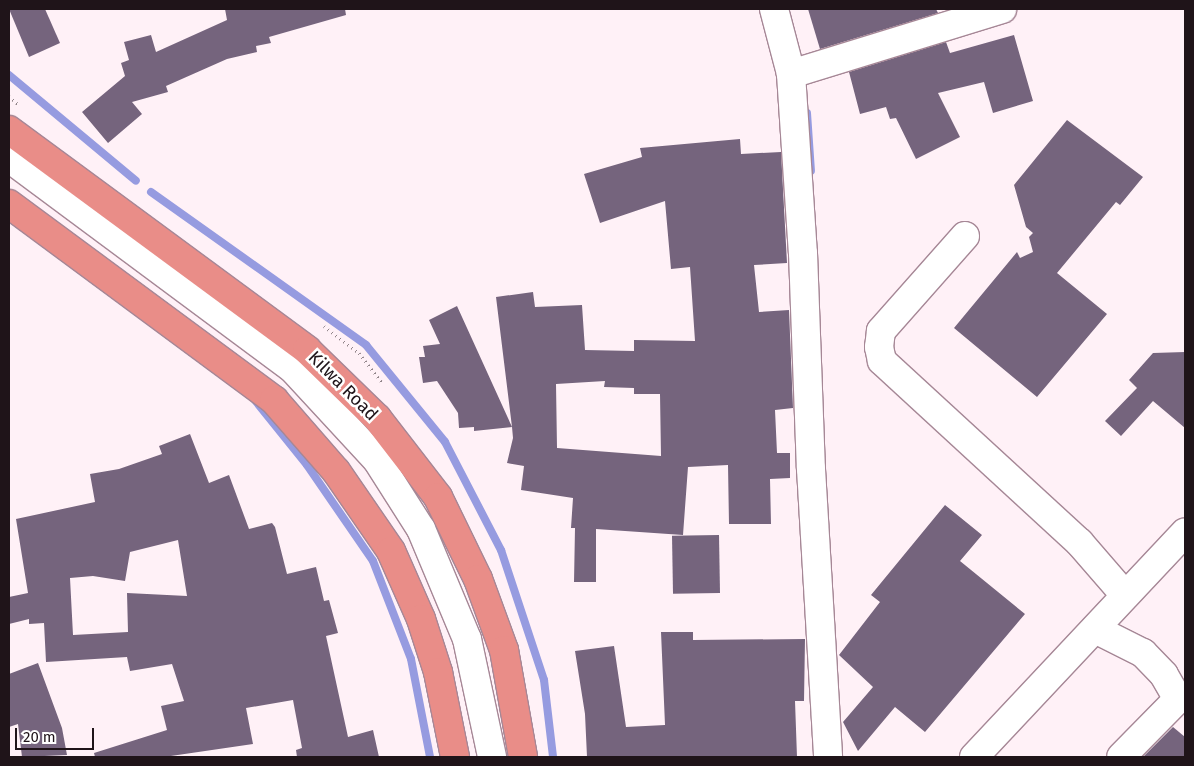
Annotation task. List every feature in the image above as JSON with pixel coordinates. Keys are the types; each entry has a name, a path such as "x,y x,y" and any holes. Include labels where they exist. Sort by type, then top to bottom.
{"highway":[{"name":"Kilwa Road","path":"9,130 307,350 376,418 438,497 478,579 504,650 523,757"},
{"path":"9,204 274,400 336,471 391,551 421,619 438,672 455,757"}],"street":[{"path":"774,9 791,74 804,253 811,469 828,757"},
{"path":"791,74 1002,9"},
{"path":"9,158 292,368 377,460 421,529 467,639 492,757"},
{"path":"965,236 881,330 878,347 882,361 1079,542 1124,594"},
{"path":"979,756 1124,594 1185,532"},
{"path":"1095,628 1143,653 1164,675 1178,699 1112,755"}],"building":[{"path":"9,9 45,9 60,43 29,57"},
{"path":"225,9 345,9 346,15 269,37 271,43 256,46 257,52 227,59 166,86 168,92 132,102 142,114 108,143 82,112 125,76 121,63 129,60 124,42 151,35 156,52 227,20"},
{"path":"808,9 936,9 938,13 820,49"},
{"path":"1014,35 1033,101 993,113 984,82 938,93 960,137 916,159 896,118 890,119 886,107 860,114 849,72 946,42 950,53"},
{"path":"1067,120 1143,177 1120,205 1116,202 1057,273 1107,314 1037,397 954,328 1017,252 1020,258 1033,252 1029,237 1033,233 1026,227 1014,185"},
{"path":"740,139 741,154 781,152 787,263 754,265 759,312 789,310 793,408 775,410 777,453 790,453 790,478 770,479 771,524 729,524 728,465 688,467 683,535 596,529 596,582 574,582 575,528 571,528 573,498 521,490 524,466 507,463 513,438 496,297 533,292 535,307 582,305 585,350 634,351 634,340 695,341 690,267 671,269 665,201 600,223 584,174 642,157 640,148","holes":["605,381 604,387 634,388 634,394 660,394 661,456 557,448 556,384"]},
{"path":"457,306 512,427 474,431 474,427 459,428 458,413 437,381 423,383 419,357 425,357 423,346 440,344 429,320"},
{"path":"1185,352 1185,428 1153,401 1121,436 1105,421 1137,388 1129,380 1153,353"},
{"path":"190,434 209,483 229,475 249,529 272,523 275,527 287,574 316,567 324,601 329,600 338,633 326,636 348,737 373,730 379,757 297,757 296,750 302,748 293,700 246,708 253,744 164,757 95,757 94,753 167,730 161,706 184,701 172,664 130,671 127,657 46,662 44,623 29,624 29,619 9,624 9,597 28,593 16,519 95,502 90,474 119,469 162,454 159,446","holes":["178,540 187,596 127,593 128,632 73,635 70,578 93,576 125,581 130,552"]},
{"path":"945,505 982,535 960,561 1025,614 925,732 895,707 858,751 843,722 873,687 839,655 880,602 871,595"},
{"path":"719,535 720,593 673,594 672,536"},
{"path":"661,632 693,632 693,640 805,639 804,701 795,701 797,757 587,757 585,714 575,651 614,646 626,727 665,725"},
{"path":"38,663 62,728 67,755 22,757 18,724 9,727 9,674"},
{"path":"1173,727 1185,737 1185,757 1143,757"}],"waterway":[{"path":"9,75 136,181"},
{"path":"807,113 811,171"},
{"path":"151,192 366,345 445,442 501,550 544,680 553,757"},
{"path":"254,399 307,465 373,561 411,659 430,757"}]}
